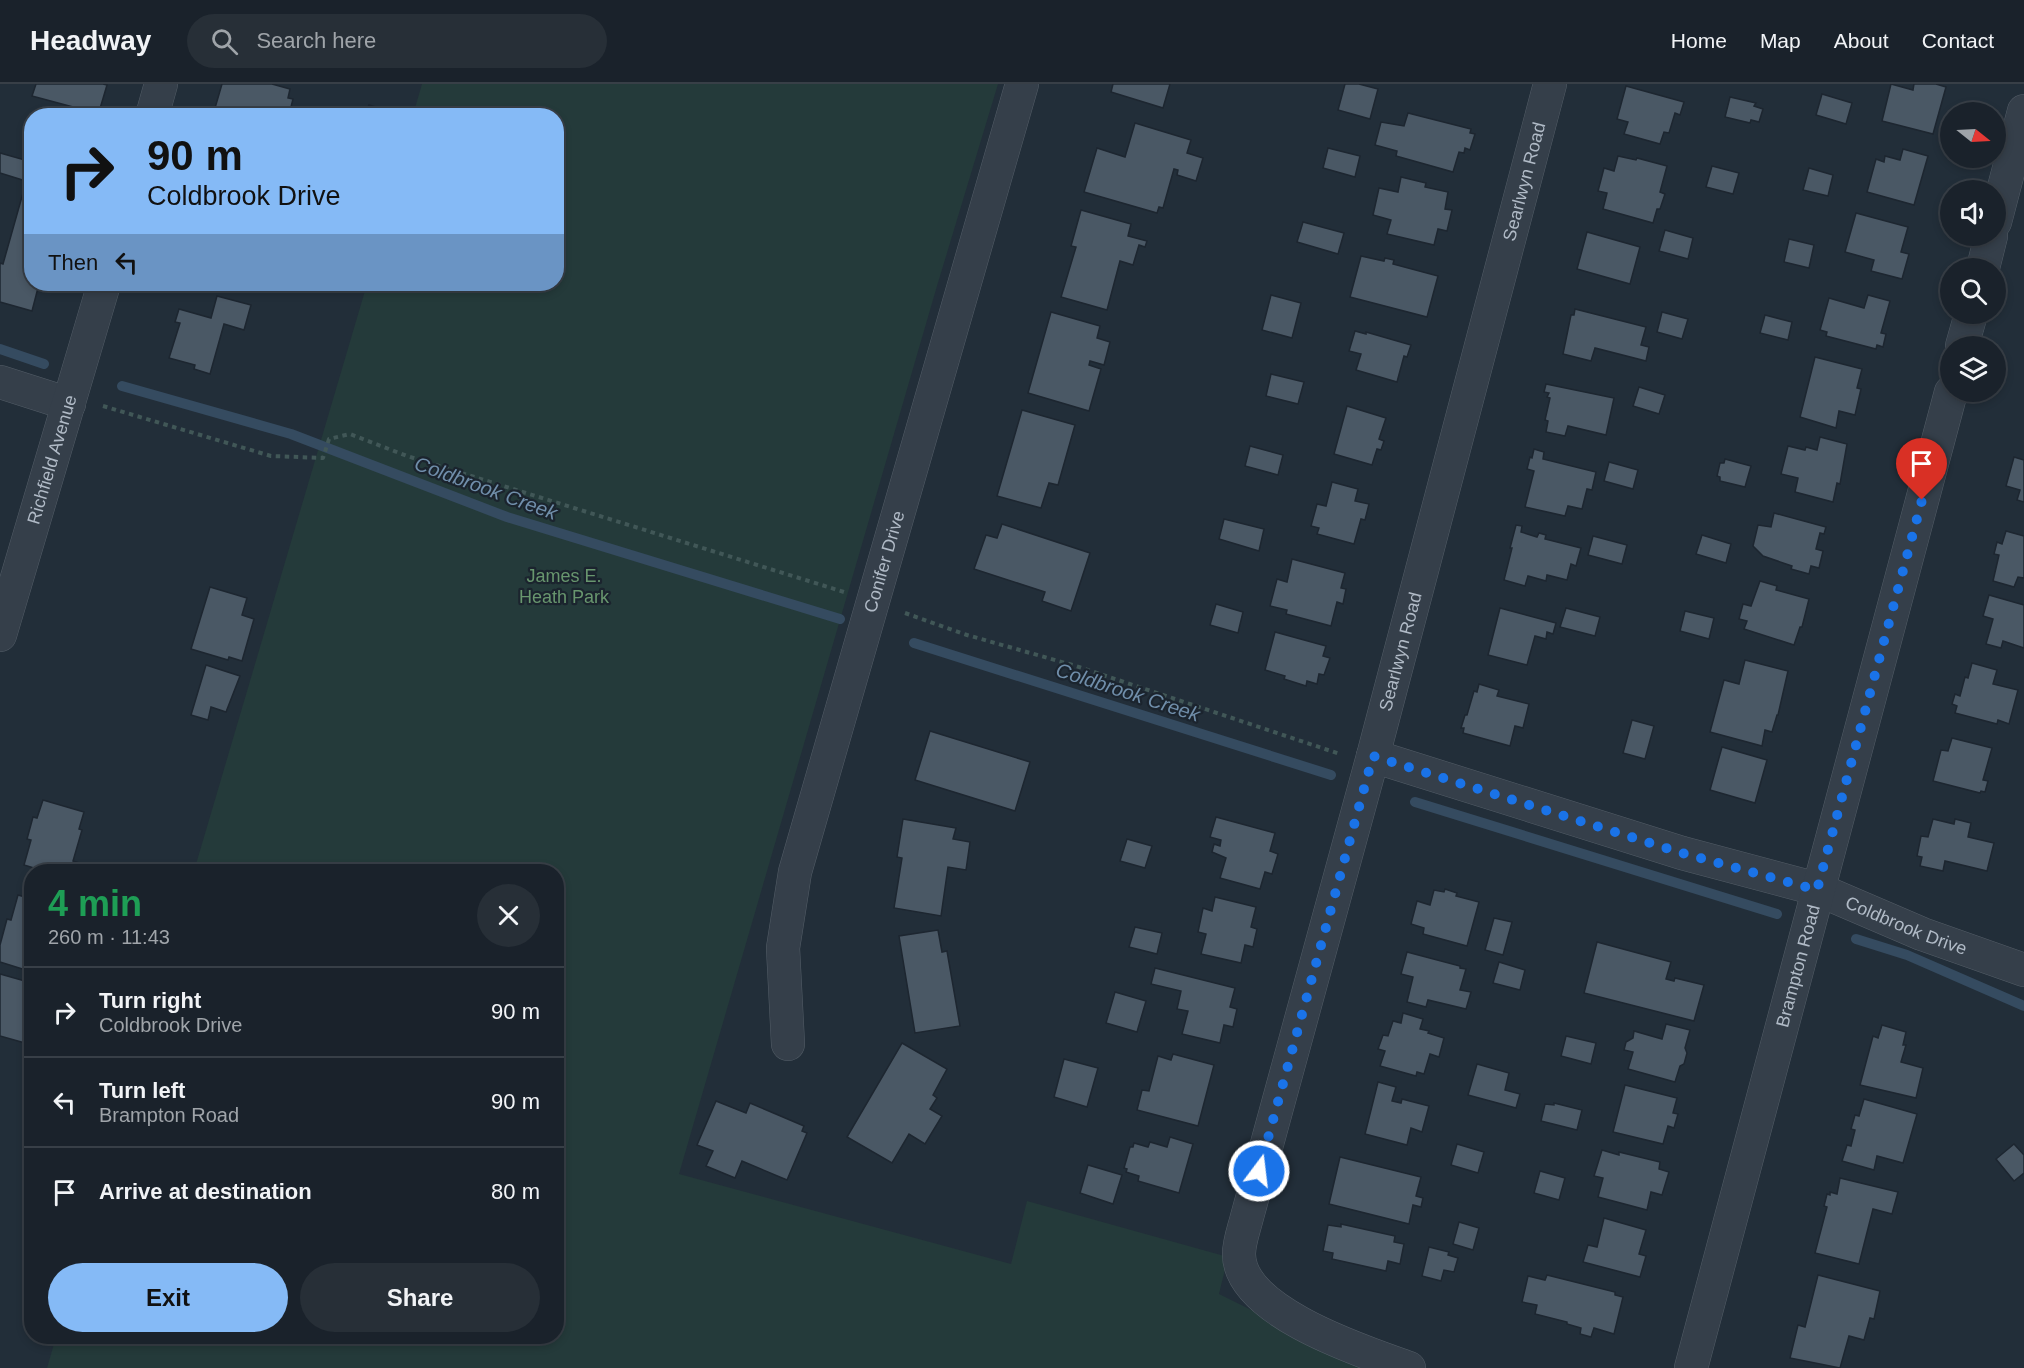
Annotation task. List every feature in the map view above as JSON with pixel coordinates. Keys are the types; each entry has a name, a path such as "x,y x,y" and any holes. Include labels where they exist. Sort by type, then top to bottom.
{"street":[{"path":"154,108 161,84"},
{"name":"Conifer Drive","path":"788,1044 783,948 795,872 1022,84"},
{"name":"Searlwyn Road","path":"1409,1368 1351,1348 1279,1312 1247,1281 1239,1255 1246,1218 1373,756 1550,84"},
{"path":"2006,180 2024,111"},
{"name":"Richfield Avenue","path":"0,635 102,291"},
{"path":"0,382 69,404"},
{"name":"Brampton Road","path":"1691,1368 1948,402"},
{"name":"Coldbrook Drive","path":"1373,756 1682,853 1817,890 1922,934 2024,970"}],"path":[{"path":"69,404 105,406 271,456 323,459 329,439"}],"green space":[{"name":"James E. Heath Park","path":"422,84 998,84 937,286 679,1174 1011,1264 1027,1201 1228,1257 1219,1294 1368,1368 47,1368 54,1344 564,1344 564,864 196,864 365,291 564,291 564,108 415,108"}],"building":[{"path":"36,84 107,85 100,108 77,108 32,96"},
{"path":"222,84 272,84 290,89 288,98 293,99 291,108 215,108"},
{"path":"1113,84 1170,84 1163,108 1111,92"},
{"path":"1345,84 1359,84 1378,89 1370,119 1338,110"},
{"path":"1891,84 1913,90 1914,84 1936,84 1946,87 1933,134 1882,121"},
{"path":"1626,86 1684,102 1680,115 1675,113 1669,133 1664,132 1660,144 1624,134 1628,122 1617,119"},
{"path":"1822,94 1852,103 1846,124 1816,115"},
{"path":"1730,97 1756,103 1754,106 1763,109 1759,122 1751,120 1750,123 1725,117"},
{"path":"1408,113 1471,129 1470,133 1475,134 1470,150 1465,148 1464,153 1459,152 1453,172 1396,156 1397,151 1375,145 1381,122 1404,126"},
{"path":"1135,123 1191,140 1187,153 1203,158 1196,181 1177,175 1178,170 1174,169 1163,208 1159,207 1157,213 1084,192 1097,148 1125,157"},
{"path":"1328,148 1360,156 1355,177 1323,168"},
{"path":"1903,149 1928,156 1914,205 1867,192 1876,159 1884,162 1885,156 1900,160"},
{"path":"0,153 24,160 24,180 0,173"},
{"path":"1618,156 1636,160 1637,158 1667,166 1660,192 1665,194 1653,223 1603,209 1607,193 1598,191 1604,168 1614,171"},
{"path":"1712,166 1739,173 1733,194 1706,187"},
{"path":"1809,168 1833,175 1828,196 1803,190"},
{"path":"1401,177 1426,183 1425,187 1448,192 1445,209 1452,210 1447,231 1438,229 1434,245 1387,234 1391,220 1373,215 1379,188 1398,192"},
{"path":"23,193 24,291 37,291 32,311 0,302 0,263 3,264"},
{"path":"1081,210 1131,224 1128,236 1147,241 1145,247 1139,245 1133,265 1120,261 1107,310 1061,297 1076,247 1071,246"},
{"path":"1856,213 1908,227 1901,252 1909,254 1902,279 1871,271 1874,260 1845,252"},
{"path":"1303,222 1344,233 1338,254 1297,242"},
{"path":"1665,230 1693,238 1688,259 1659,251"},
{"path":"1587,232 1640,247 1630,284 1577,269"},
{"path":"1789,239 1814,245 1809,268 1784,262"},
{"path":"1361,256 1384,261 1385,258 1394,260 1393,264 1438,276 1427,317 1350,297"},
{"path":"1271,295 1301,303 1292,338 1262,330"},
{"path":"1868,295 1890,301 1881,333 1886,334 1883,347 1877,345 1876,349 1826,336 1827,332 1820,330 1829,298 1864,308"},
{"path":"217,296 251,305 244,330 224,324 210,374 194,369 195,365 169,358 180,323 175,322 179,309 211,318"},
{"path":"1575,309 1646,327 1641,345 1649,347 1646,361 1595,348 1591,361 1563,354 1571,315 1574,315"},
{"path":"1051,312 1100,326 1097,338 1110,342 1104,365 1090,361 1089,365 1101,369 1089,411 1028,393"},
{"path":"1662,312 1688,319 1682,339 1657,332"},
{"path":"1765,315 1792,322 1788,340 1760,333"},
{"path":"1355,331 1411,345 1407,357 1404,356 1397,382 1356,370 1361,354 1349,351"},
{"path":"1815,357 1862,369 1857,388 1861,389 1855,415 1839,411 1836,428 1800,417"},
{"path":"1271,374 1304,382 1298,404 1266,396"},
{"path":"1546,384 1614,398 1606,435 1568,426 1565,436 1546,432 1548,421 1545,420 1550,398 1547,397 1549,393 1544,392"},
{"path":"1639,387 1665,395 1659,414 1633,406"},
{"path":"1347,406 1386,418 1379,439 1384,441 1381,450 1377,449 1372,465 1334,454"},
{"path":"1022,410 1075,425 1058,485 1049,483 1041,508 997,496"},
{"path":"1820,437 1847,444 1840,484 1837,483 1833,502 1795,492 1798,478 1781,474 1788,446 1817,450"},
{"path":"1250,446 1283,455 1278,475 1245,466"},
{"path":"1534,449 1544,452 1543,459 1596,472 1592,490 1587,489 1582,509 1568,506 1565,516 1525,507 1534,471 1527,469"},
{"path":"2014,457 2024,460 2024,502 2017,500 2020,490 2006,486"},
{"path":"1725,459 1751,466 1745,487 1720,481 1720,477 1717,476 1720,463 1724,463"},
{"path":"1609,462 1638,470 1633,489 1604,481"},
{"path":"1332,482 1358,489 1355,501 1369,504 1365,520 1361,519 1354,544 1317,534 1319,528 1311,526 1317,504 1326,506"},
{"path":"1774,513 1826,527 1824,534 1820,533 1816,549 1823,551 1819,568 1811,566 1809,574 1791,569 1792,566 1763,556 1753,546 1758,525 1771,527"},
{"path":"1224,519 1264,529 1259,551 1219,539"},
{"path":"1002,524 1090,553 1071,611 1042,601 1045,592 974,569 986,535 997,538"},
{"path":"1516,525 1522,526 1521,532 1537,537 1539,533 1546,535 1545,539 1581,548 1576,566 1571,564 1567,580 1547,575 1546,581 1528,576 1525,586 1504,580"},
{"path":"2006,531 2024,536 2024,578 2018,577 2014,587 1993,581 1999,555 1994,554 1997,542 2002,544"},
{"path":"1702,535 1731,544 1726,563 1696,554"},
{"path":"1593,536 1627,545 1622,564 1588,555"},
{"path":"1292,559 1345,573 1341,588 1346,589 1343,604 1337,602 1331,626 1286,614 1287,610 1270,606 1277,579 1287,582"},
{"path":"1760,581 1777,586 1776,590 1809,599 1802,627 1800,627 1794,645 1744,629 1747,621 1739,619 1743,604 1751,606"},
{"path":"210,587 247,598 242,615 254,619 242,661 229,657 228,660 191,649"},
{"path":"1989,595 2024,605 2024,648 2003,641 2001,648 1986,644 1993,619 1983,616"},
{"path":"1216,604 1243,612 1238,633 1210,625"},
{"path":"1500,608 1556,623 1553,634 1547,632 1546,639 1535,636 1527,665 1488,655"},
{"path":"1566,608 1600,617 1595,636 1560,627"},
{"path":"1685,611 1714,618 1709,639 1680,631"},
{"path":"1275,632 1326,646 1323,656 1330,658 1324,675 1319,674 1317,684 1307,681 1306,686 1265,670"},
{"path":"1745,660 1788,671 1778,715 1772,732 1765,730 1762,746 1710,732 1724,680 1739,684"},
{"path":"1972,663 1997,670 1993,684 2018,690 2009,724 1998,720 1997,724 1955,713 1957,706 1952,704 1955,694 1960,696"},
{"path":"206,665 240,676 226,712 211,707 208,720 191,715"},
{"path":"1479,684 1499,690 1497,696 1529,704 1523,728 1515,726 1510,746 1463,733 1464,728 1461,728 1465,715 1467,715 1474,691 1477,692"},
{"path":"1632,720 1654,726 1645,759 1623,753"},
{"path":"930,731 1030,762 1015,811 915,780"},
{"path":"1952,738 1992,748 1983,780 1988,781 1985,792 1980,793 1933,781 1941,750 1948,751"},
{"path":"1722,747 1767,760 1755,803 1710,790"},
{"path":"43,800 84,812 79,829 82,830 73,861 82,864 24,864 31,840 27,839 33,817 37,818"},
{"path":"1216,817 1275,833 1270,851 1278,854 1272,874 1265,872 1260,889 1220,878 1226,858 1212,852 1214,844 1220,846 1221,840 1210,837"},
{"path":"903,819 956,828 953,839 970,842 966,870 948,867 941,916 894,908 902,858 897,857"},
{"path":"1933,819 1954,824 1955,819 1971,823 1968,837 1994,843 1987,871 1945,861 1943,871 1920,866 1922,857 1917,856 1921,836 1928,837"},
{"path":"1127,839 1152,846 1145,868 1120,861"},
{"path":"1445,889 1457,893 1456,896 1479,902 1467,946 1423,934 1424,928 1411,924 1417,901 1430,905 1434,890 1444,892"},
{"path":"18,895 24,897 24,970 0,962 0,945 7,919 11,920"},
{"path":"1215,897 1256,907 1251,927 1257,929 1253,947 1245,945 1241,963 1201,954 1206,934 1198,932 1203,908 1212,911"},
{"path":"1494,918 1512,922 1503,955 1485,950"},
{"path":"1135,927 1162,933 1157,954 1129,947"},
{"path":"938,930 942,952 947,951 960,1026 915,1033 899,936"},
{"path":"1597,942 1671,962 1666,979 1674,981 1675,978 1704,985 1694,1021 1584,993"},
{"path":"1407,952 1466,969 1460,990 1471,992 1466,1009 1428,1000 1426,1007 1407,1002 1413,977 1401,974"},
{"path":"1499,962 1525,970 1520,990 1493,983"},
{"path":"1155,968 1235,988 1230,1007 1237,1009 1233,1027 1224,1025 1220,1043 1182,1034 1188,1011 1177,1009 1181,991 1151,984"},
{"path":"0,974 24,981 24,1043 0,1036"},
{"path":"1115,992 1146,1001 1137,1032 1106,1023"},
{"path":"1403,1013 1423,1019 1420,1029 1444,1038 1439,1057 1430,1054 1424,1074 1417,1072 1416,1076 1380,1066 1385,1051 1378,1049 1383,1035 1388,1036 1393,1021 1401,1023"},
{"path":"1666,1024 1690,1030 1684,1064 1680,1066 1675,1082 1628,1069 1633,1052 1624,1050 1626,1042 1633,1038 1634,1031 1662,1039"},
{"path":"1882,1025 1906,1032 1903,1045 1906,1045 1901,1062 1923,1068 1916,1098 1860,1085 1873,1036 1878,1038"},
{"path":"1566,1036 1596,1043 1591,1064 1561,1056"},
{"path":"902,1043 947,1069 933,1095 937,1098 930,1109 942,1116 925,1144 909,1134 892,1163 847,1137"},
{"path":"1173,1054 1214,1065 1198,1126 1137,1110 1142,1090 1149,1091 1158,1056 1171,1060"},
{"path":"1064,1059 1098,1068 1087,1107 1054,1097"},
{"path":"1477,1064 1509,1073 1505,1090 1520,1094 1516,1108 1468,1095"},
{"path":"1378,1082 1396,1087 1392,1101 1401,1103 1402,1099 1429,1106 1422,1132 1411,1128 1407,1145 1365,1134"},
{"path":"1625,1085 1677,1098 1673,1113 1678,1114 1674,1128 1668,1126 1663,1144 1613,1132"},
{"path":"1864,1099 1917,1114 1903,1163 1877,1156 1874,1170 1842,1161 1847,1145 1851,1146 1855,1130 1851,1129 1855,1115 1859,1116"},
{"path":"716,1101 746,1113 750,1103 804,1126 802,1131 807,1133 787,1180 742,1161 735,1178 706,1166 713,1151 697,1145"},
{"path":"1554,1103 1582,1110 1577,1130 1541,1121 1545,1104 1554,1105"},
{"path":"1170,1137 1193,1144 1179,1193 1138,1181 1139,1176 1126,1172 1127,1169 1124,1168 1130,1147 1133,1147 1134,1143 1148,1147 1150,1142 1167,1147"},
{"path":"1457,1144 1484,1152 1478,1173 1451,1165"},
{"path":"2014,1144 2024,1155 2024,1173 2014,1181 1996,1159"},
{"path":"1602,1150 1660,1162 1659,1169 1669,1172 1662,1195 1651,1192 1647,1210 1598,1197 1603,1178 1594,1176"},
{"path":"1340,1157 1421,1177 1416,1196 1423,1198 1421,1207 1413,1205 1409,1224 1329,1204"},
{"path":"1088,1165 1122,1175 1113,1204 1080,1193"},
{"path":"1540,1171 1565,1178 1559,1200 1534,1193"},
{"path":"1840,1178 1898,1192 1892,1214 1873,1209 1859,1264 1815,1253 1827,1207 1824,1206 1827,1194 1830,1195 1830,1192 1837,1194"},
{"path":"1604,1218 1646,1230 1639,1254 1646,1256 1640,1277 1583,1262 1588,1245 1597,1247"},
{"path":"1459,1222 1479,1228 1473,1250 1453,1244"},
{"path":"1341,1224 1395,1236 1394,1242 1404,1244 1400,1264 1388,1261 1386,1271 1332,1259 1333,1253 1323,1251 1328,1225 1341,1227"},
{"path":"1429,1247 1449,1252 1448,1255 1458,1258 1454,1272 1444,1270 1441,1281 1422,1276"},
{"path":"1547,1275 1615,1292 1615,1295 1623,1297 1614,1334 1594,1328 1591,1337 1580,1334 1581,1328 1567,1324 1567,1322 1535,1314 1537,1305 1522,1302 1528,1276 1545,1280"},
{"path":"1818,1275 1880,1291 1874,1319 1870,1318 1864,1340 1849,1336 1840,1368 1790,1358 1798,1325 1805,1327"}],"waterway":[{"name":"Coldbrook Creek","path":"0,349 44,364"},
{"name":"Coldbrook Creek","path":"122,386 291,434 507,517 840,619"},
{"name":"Coldbrook Creek","path":"914,643 1331,775"},
{"name":"Coldbrook Creek","path":"1415,802 1777,914"},
{"name":"Coldbrook Creek","path":"1856,939 1907,955 2024,1006"}],"route":[{"path":"1259,1171 1373,756 1682,853 1817,890 1922,500"}]}
